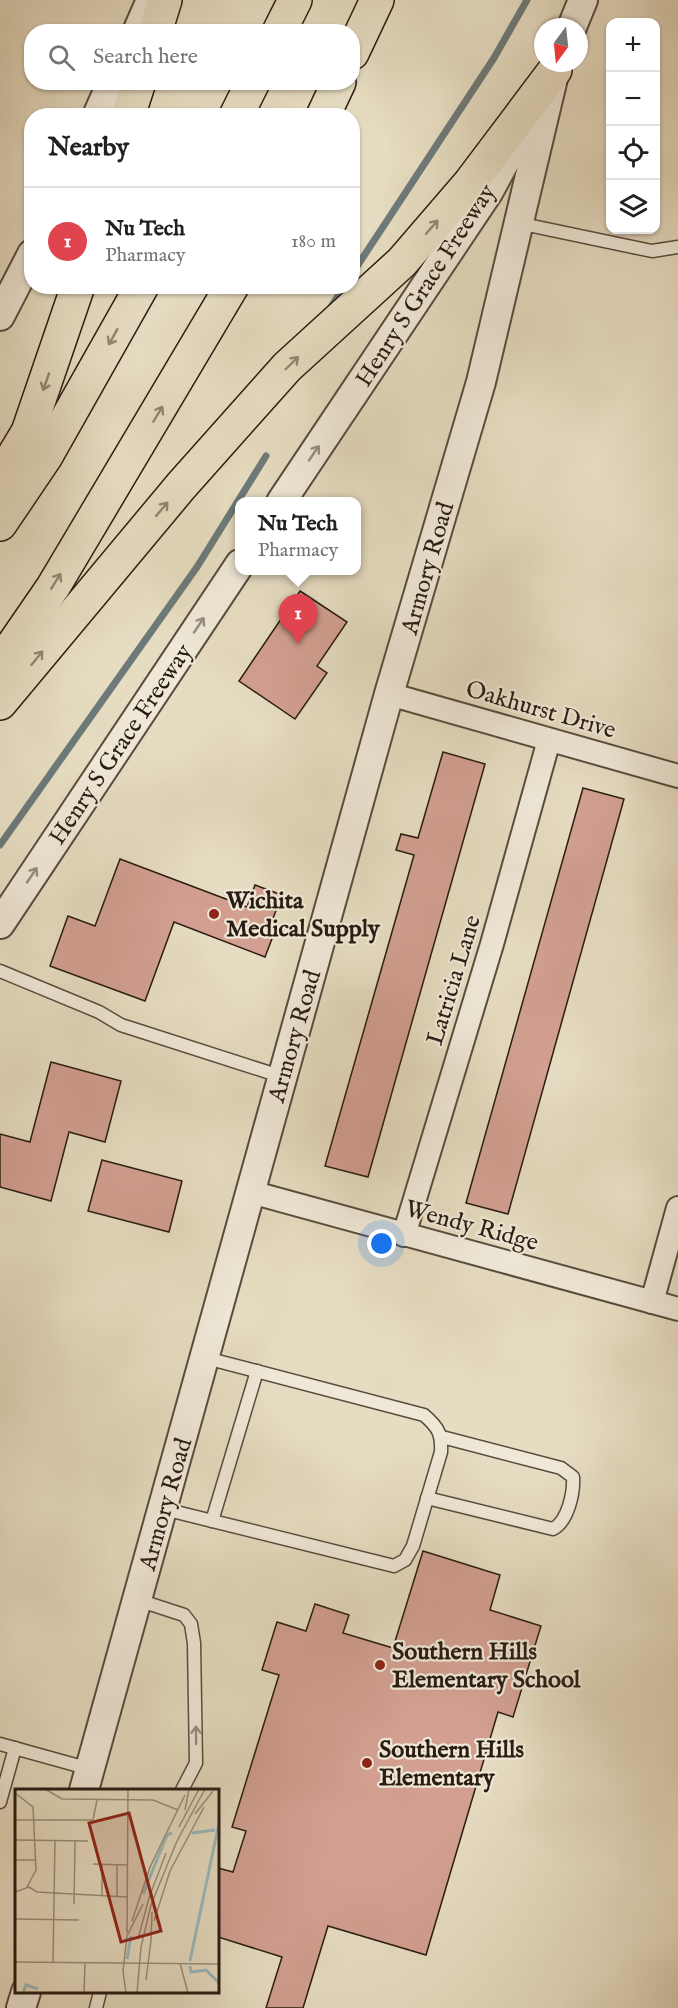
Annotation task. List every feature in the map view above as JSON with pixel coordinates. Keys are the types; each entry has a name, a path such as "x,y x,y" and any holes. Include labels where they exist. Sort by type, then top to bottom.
{"highway":[{"path":"158,24 165,0"},
{"path":"283,24 295,0"},
{"path":"360,36 377,0"},
{"path":"0,704 181,486 287,367 409,253 470,183 552,72"},
{"path":"131,108 136,90"},
{"path":"240,108 249,90"},
{"path":"327,108 335,90"},
{"path":"0,479 28,432 75,294"},
{"path":"0,524 46,456 137,294"},
{"path":"0,664 59,576 227,294"}],"street":[{"path":"141,24 152,0"},
{"path":"576,18 583,0"},
{"name":"Henry S Grace Freeway","path":"284,497 489,191 553,72"},
{"name":"Armory Road","path":"87,1780 389,694 482,382 555,72"},
{"path":"101,108 108,90"},
{"path":"0,316 24,270"},
{"name":"Henry S Grace Freeway","path":"0,924 235,572"},
{"name":"Oakhurst Drive","path":"389,694 678,776"},
{"name":"Latricia Lane","path":"404,1235 492,944 549,740"},
{"name":"Wendy Ridge","path":"251,1192 678,1310"},
{"path":"652,1302 678,1208"},
{"path":"21,2008 26,1993"}],"lane":[{"path":"518,223 652,251 678,247"},
{"path":"0,971 99,1012 121,1025 283,1077"},
{"path":"164,1509 394,1566 405,1560 412,1546 441,1452 442,1437 436,1425 424,1415 206,1358"},
{"path":"212,1521 257,1371"},
{"path":"427,1498 553,1528 564,1519 574,1486 573,1477 561,1468 442,1437"},
{"path":"138,1600 184,1615 191,1624 194,1643 196,1763 183,1789"},
{"path":"0,1744 15,1748 87,1780"},
{"path":"0,1802 15,1748"},
{"path":"96,2008 100,1993"}],"building":[{"path":"300,591 347,622 317,666 327,673 295,719 239,681"},
{"path":"443,752 485,764 368,1177 325,1166 414,855 396,850 401,834 418,838"},
{"path":"583,788 624,799 508,1214 466,1203"},
{"path":"120,859 247,907 255,885 282,895 272,921 278,923 265,957 174,922 145,1001 50,966 68,916 95,926"},
{"path":"51,1062 121,1081 105,1142 69,1132 51,1201 0,1187 0,1134 30,1142"},
{"path":"102,1160 182,1181 169,1232 88,1211"},
{"name":"Southern Hills Elementary","path":"423,1551 500,1575 490,1610 541,1626 513,1717 498,1712 426,1955 328,1926 303,2008 266,2008 282,1957 219,1937 219,1868 233,1872 246,1831 232,1827 279,1675 262,1670 277,1622 306,1631 315,1604 349,1615 343,1633 393,1648"}],"waterway":[{"path":"360,262 494,58 527,0"},
{"path":"331,307 339,294"},
{"path":"241,497 266,456"},
{"path":"0,845 197,567 235,506"}],"place":[{"name":"Nu Tech","path":"298,644"},
{"name":"Wichita Medical Supply","path":"214,914"},
{"name":"Southern Hills Elementary School","path":"380,1665"},
{"name":"Southern Hills Elementary","path":"367,1763"}]}
